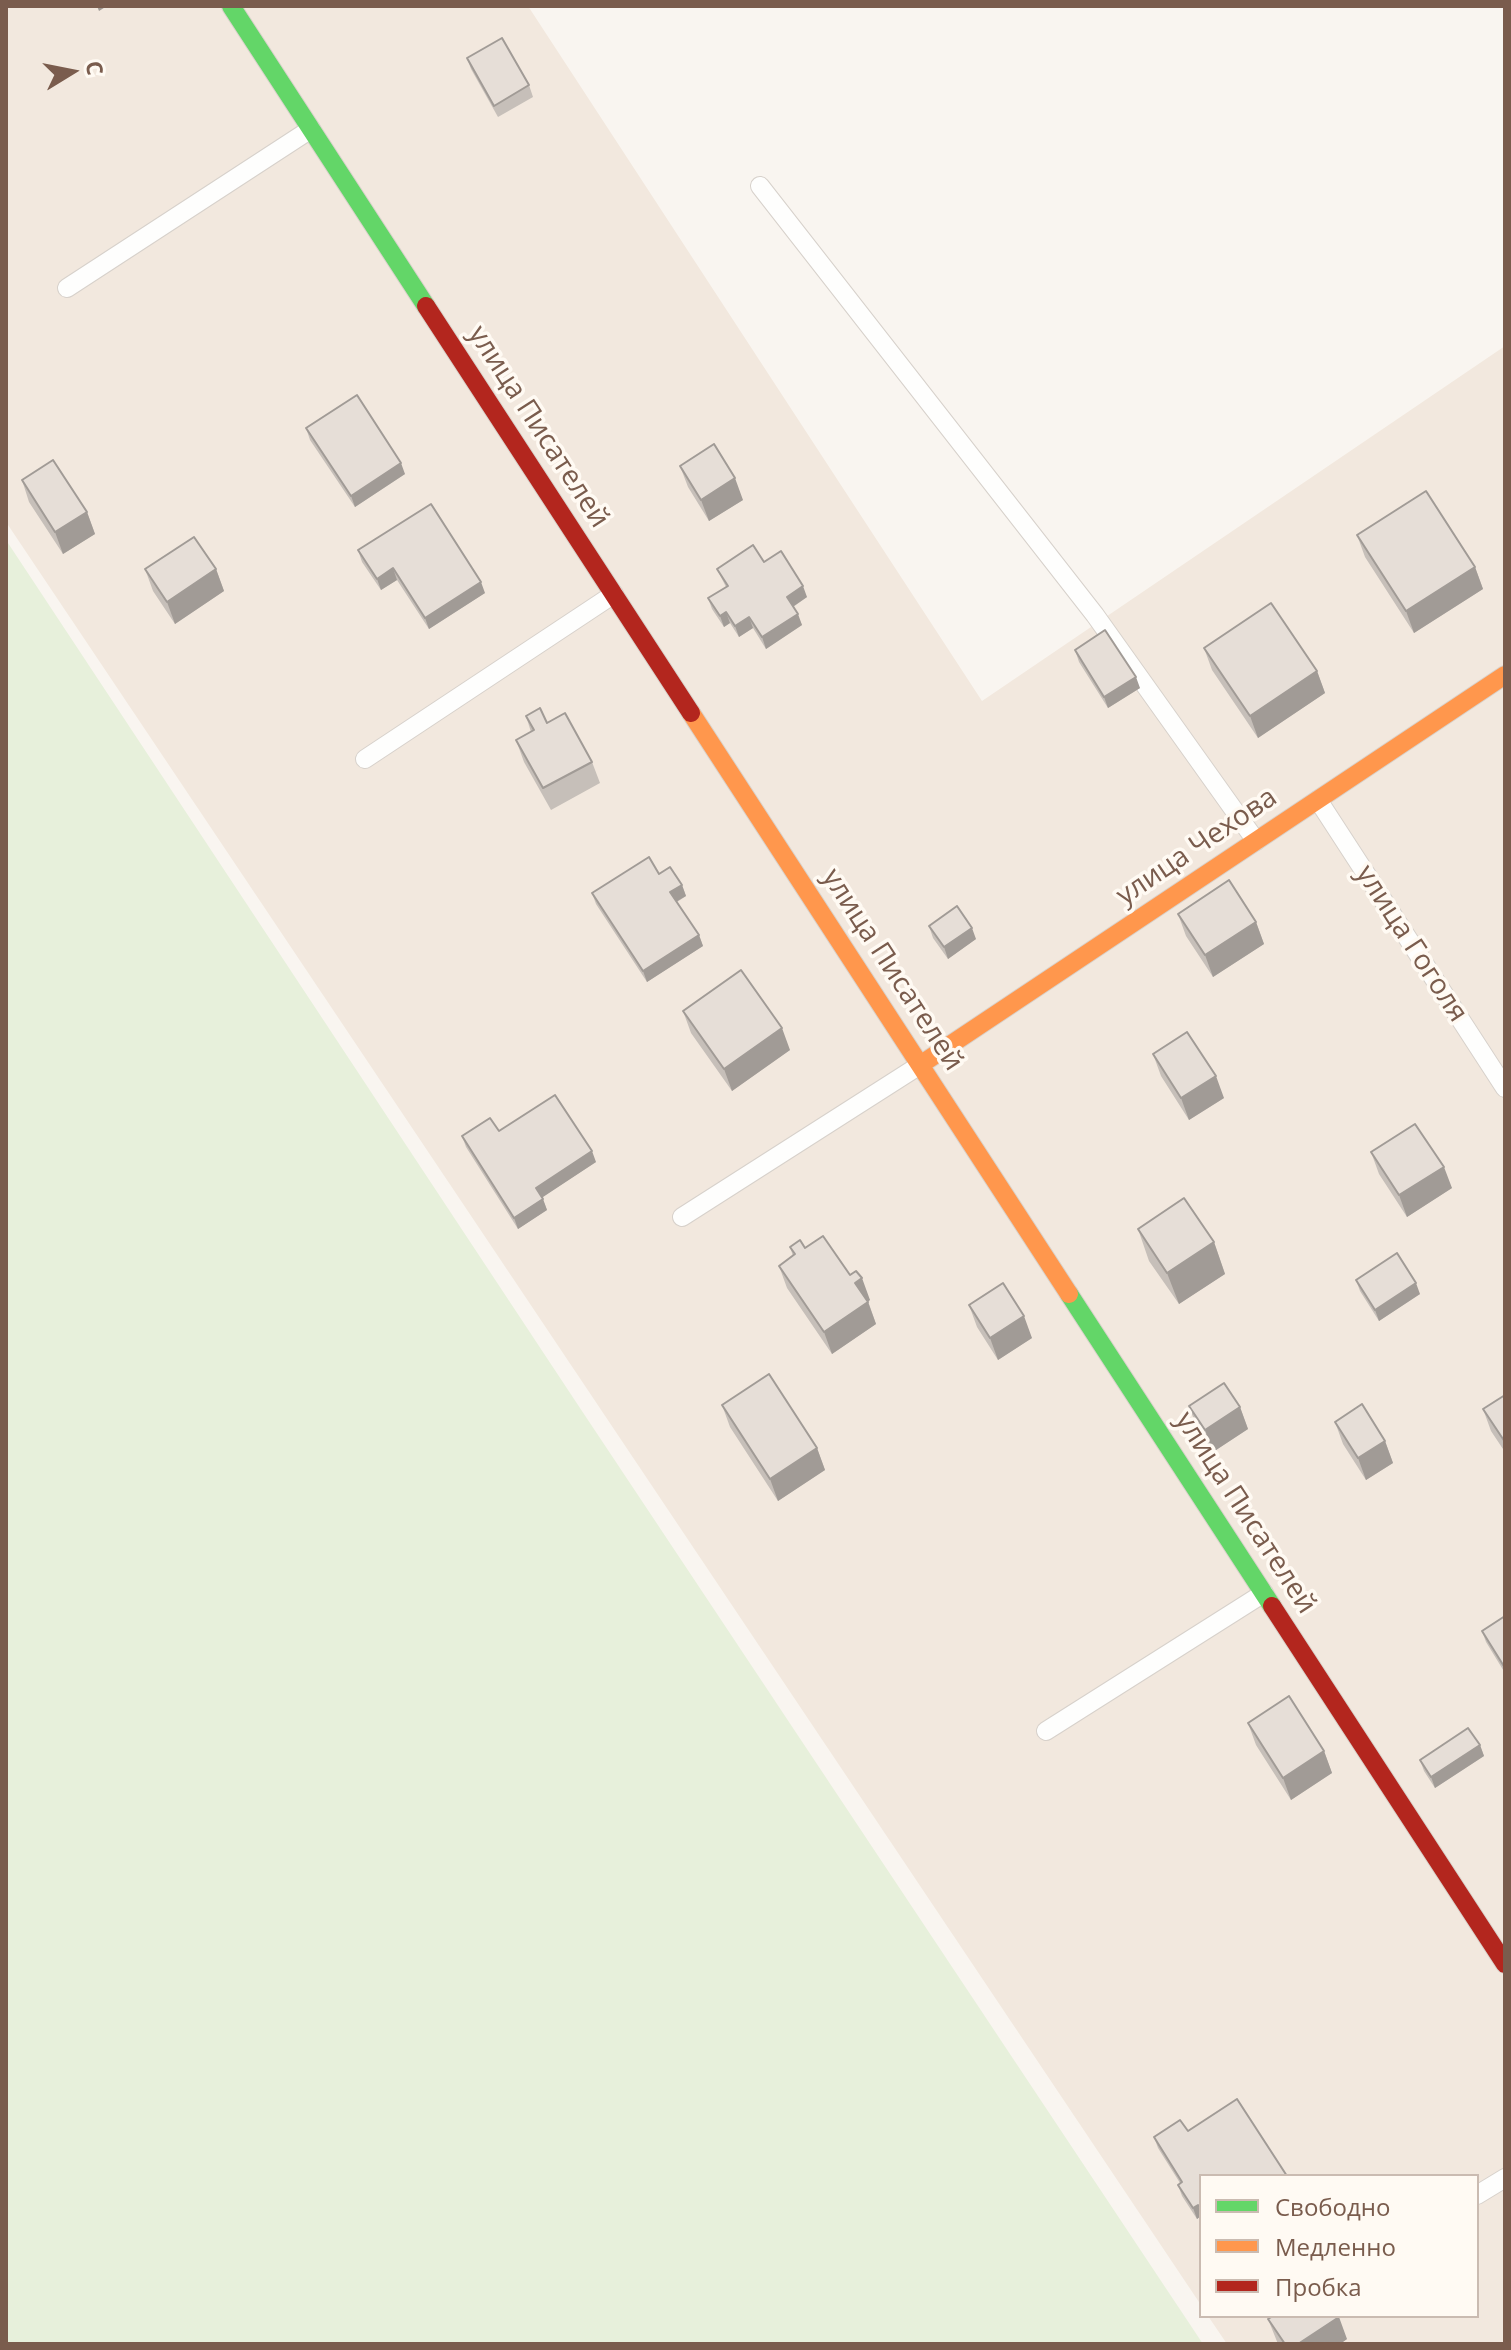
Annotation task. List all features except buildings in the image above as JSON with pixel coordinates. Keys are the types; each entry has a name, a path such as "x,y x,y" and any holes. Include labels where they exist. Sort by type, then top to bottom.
{"street":[{"name":"улица Писателей","path":"231,6 1505,1964"},
{"name":"улица Чехова","path":"920,1065 1505,675"}],"lane":[{"path":"67,288 311,129"},
{"path":"760,186 1095,615 1256,841"},
{"path":"365,759 614,594"},
{"name":"улица Гоголя","path":"1318,800 1505,1088"},
{"path":"682,1217 920,1065"},
{"path":"1046,1731 1264,1593"},
{"path":"1479,2194 1505,2178"}],"shaded area":[{"path":"6,6 528,6 982,701 1505,346 1505,2344 1227,2344 1209,2318 1479,2318 1479,2174 1199,2174 1199,2302 6,522"}],"green space":[{"path":"6,540 574,1399 1203,2344 6,2344"}],"traffic: fast":[{"path":"231,6 426,306"},
{"path":"1069,1294 1272,1606"}],"traffic: slow":[{"path":"920,1065 1505,675"},
{"path":"691,713 1069,1294"}],"traffic: jam":[{"path":"426,306 691,713"},
{"path":"1272,1606 1505,1964"}]}
